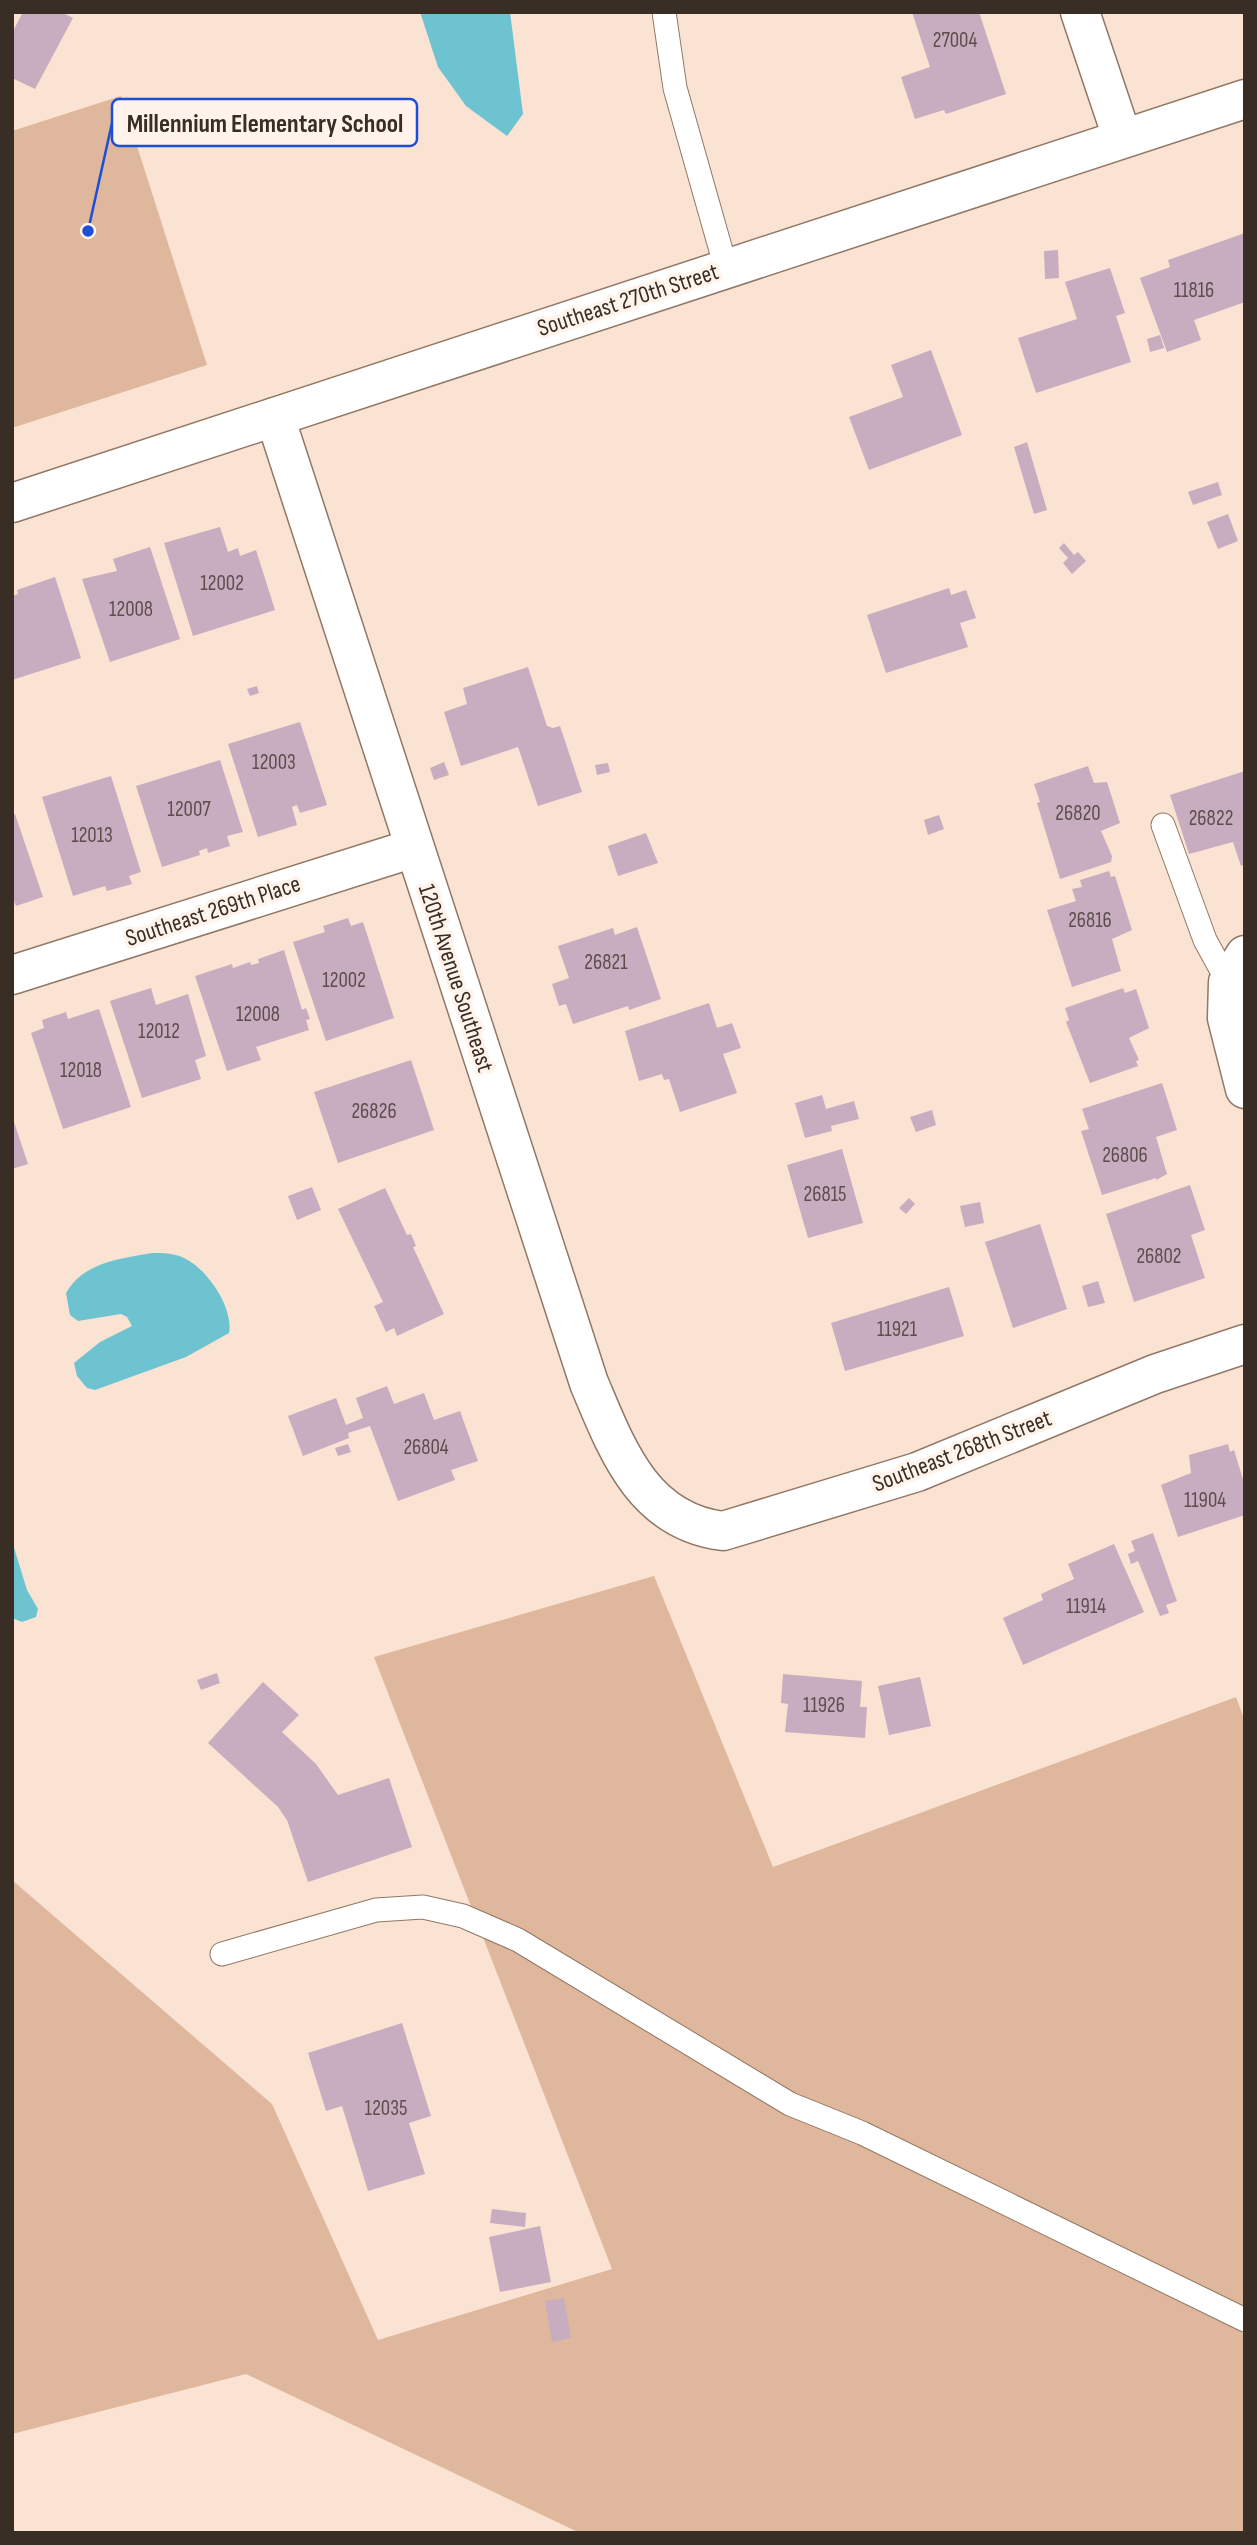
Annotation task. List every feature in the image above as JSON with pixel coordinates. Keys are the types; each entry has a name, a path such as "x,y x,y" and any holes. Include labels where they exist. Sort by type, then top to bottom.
{"street":[{"path":"1080,12 1122,137"},
{"name":"Southeast 270th Street","path":"12,503 1122,137 1245,99"},
{"name":"120th Avenue Southeast","path":"275,417 589,1383 618,1451 650,1496 675,1517"},
{"name":"Southeast 269th Place","path":"12,975 414,848"},
{"path":"1236,968 1227,1018 1245,1089"},
{"name":"Southeast 268th Street","path":"675,1517 699,1528 723,1531 904,1476 1156,1374 1245,1344"}],"lane":[{"path":"664,12 675,88 693,161 726,268"},
{"path":"1163,825 1205,940 1236,968"},
{"path":"222,1954 376,1910 423,1908 463,1916 518,1940 790,2104 886,2145 1245,2320"}],"shaded area":[{"path":"121,96 207,365 12,428 12,131"},
{"path":"654,1576 773,1867 1236,1697 1245,1721 1245,2533 580,2533 246,2374 12,2434 12,1880 272,2104 378,2340 612,2269 374,1657"}],"water":[{"path":"420,12 510,12 523,114 507,136 466,106 438,67"},
{"path":"152,1253 182,1257 203,1272 223,1302 229,1333 186,1357 95,1390 87,1388 77,1376 74,1363 100,1342 132,1326 127,1317 121,1314 78,1321 70,1315 66,1293 92,1268 115,1260"},
{"path":"12,1541 27,1590 38,1609 36,1617 22,1622 12,1618"}],"building":[{"path":"23,12 61,12 73,18 35,89 12,78 12,33"},
{"path":"912,12 979,12 1006,94 946,114 944,110 915,119 901,77 930,67"},
{"path":"1245,233 1245,302 1194,320 1201,340 1167,352 1140,278 1170,267 1168,260"},
{"path":"1058,250 1059,278 1045,279 1044,251"},
{"path":"1110,268 1125,313 1116,316 1131,362 1036,393 1018,338 1077,319 1065,282"},
{"path":"1160,335 1164,348 1150,352 1147,339"},
{"path":"931,350 962,435 869,470 849,417 903,397 891,365"},
{"path":"1027,442 1047,510 1034,514 1014,447"},
{"path":"1218,482 1222,495 1193,505 1188,492"},
{"path":"1228,514 1238,541 1218,549 1207,522"},
{"path":"220,527 228,552 238,548 240,556 256,550 275,610 193,636 164,543"},
{"path":"1064,543 1074,555 1078,552 1086,561 1072,574 1063,563 1068,558 1059,548"},
{"path":"150,547 180,639 110,662 82,579 117,571 113,559"},
{"path":"55,577 81,658 12,680 12,596 18,594 17,590"},
{"path":"949,588 951,595 966,590 976,618 960,623 968,647 886,673 867,615"},
{"path":"528,667 547,726 560,726 582,792 538,806 518,747 461,766 444,712 467,704 463,688"},
{"path":"257,686 259,693 250,696 247,689"},
{"path":"300,722 327,805 300,813 297,805 292,807 297,825 258,837 228,744"},
{"path":"220,760 243,832 227,836 230,846 208,853 207,848 199,851 200,855 162,867 136,786"},
{"path":"444,762 449,775 434,780 430,768"},
{"path":"608,763 610,772 597,775 595,765"},
{"path":"1088,766 1094,783 1107,782 1120,823 1101,831 1112,856 1111,862 1060,879 1037,803 1040,802 1034,784"},
{"path":"1245,771 1245,864 1241,866 1233,842 1189,854 1170,795"},
{"path":"111,776 141,872 129,876 132,884 107,891 105,886 73,896 42,797"},
{"path":"15,814 43,897 16,906 12,896 12,815"},
{"path":"939,815 944,829 928,835 924,820"},
{"path":"646,833 658,863 618,876 608,846"},
{"path":"1109,871 1111,877 1115,876 1132,930 1112,939 1121,971 1072,987 1047,910 1076,901 1072,889 1082,887 1080,880"},
{"path":"348,918 351,926 363,922 394,1018 326,1041 293,942 325,932 323,926"},
{"path":"637,927 661,999 629,1010 628,1006 573,1024 566,1004 559,1006 552,984 569,978 558,946 613,928 615,935"},
{"path":"284,950 302,1010 306,1008 310,1019 306,1020 309,1030 256,1047 261,1060 227,1071 195,976 232,964 233,968 250,962 251,965 259,963 258,959"},
{"path":"151,988 156,1005 188,994 206,1056 195,1060 201,1079 142,1098 110,1001"},
{"path":"1123,988 1125,993 1136,989 1149,1028 1129,1038 1139,1060 1136,1061 1138,1066 1090,1083 1066,1022 1069,1020 1065,1008"},
{"path":"709,1003 717,1028 732,1023 741,1048 723,1054 737,1093 680,1112 669,1079 664,1080 662,1074 639,1081 625,1031"},
{"path":"99,1009 131,1107 63,1129 31,1033 44,1028 42,1020 66,1012 68,1019"},
{"path":"411,1060 434,1130 338,1163 314,1092"},
{"path":"1162,1083 1177,1130 1156,1137 1167,1174 1156,1180 1102,1195 1081,1131 1089,1129 1082,1109"},
{"path":"822,1095 826,1109 854,1101 859,1119 831,1126 832,1131 805,1138 795,1103"},
{"path":"932,1110 936,1125 916,1132 910,1117"},
{"path":"12,1116 28,1164 12,1169"},
{"path":"842,1149 863,1223 808,1238 787,1165"},
{"path":"1190,1185 1205,1230 1191,1235 1205,1278 1134,1302 1106,1214"},
{"path":"312,1187 321,1210 297,1220 288,1196"},
{"path":"385,1188 407,1235 411,1234 416,1246 413,1247 444,1314 397,1336 394,1328 386,1332 374,1306 383,1302 338,1209"},
{"path":"909,1198 915,1204 906,1214 899,1208"},
{"path":"980,1202 984,1223 965,1227 960,1206"},
{"path":"1040,1224 1067,1309 1013,1328 985,1242"},
{"path":"1098,1281 1105,1303 1088,1307 1082,1286"},
{"path":"949,1287 964,1336 845,1371 831,1323"},
{"path":"387,1386 394,1404 424,1393 434,1420 460,1411 478,1461 451,1470 455,1480 398,1501 370,1426 348,1433 349,1438 303,1456 288,1416 336,1398 346,1425 363,1418 356,1398"},
{"path":"348,1444 351,1452 338,1456 335,1448"},
{"path":"1228,1444 1230,1452 1234,1450 1245,1486 1245,1515 1178,1537 1161,1485 1191,1473 1189,1455"},
{"path":"1153,1533 1177,1601 1166,1605 1169,1613 1160,1616 1138,1561 1131,1564 1128,1554 1135,1551 1131,1541"},
{"path":"1114,1544 1144,1612 1023,1665 1003,1618 1043,1600 1041,1594 1074,1579 1068,1564"},
{"path":"217,1673 220,1683 201,1690 197,1680"},
{"path":"783,1674 862,1681 860,1707 867,1707 865,1738 785,1732 788,1704 781,1703"},
{"path":"920,1677 931,1726 889,1735 878,1686"},
{"path":"263,1682 299,1715 282,1732 316,1764 338,1795 389,1778 412,1847 308,1882 287,1820 278,1807 208,1743"},
{"path":"402,2023 431,2116 409,2123 425,2174 368,2191 342,2106 326,2111 308,2053"},
{"path":"492,2209 526,2213 525,2227 490,2223"},
{"path":"540,2226 551,2282 500,2292 489,2237"},
{"path":"564,2298 571,2338 552,2342 545,2301"}],"place":[{"name":"Millennium Elementary School","path":"88,231"}]}
